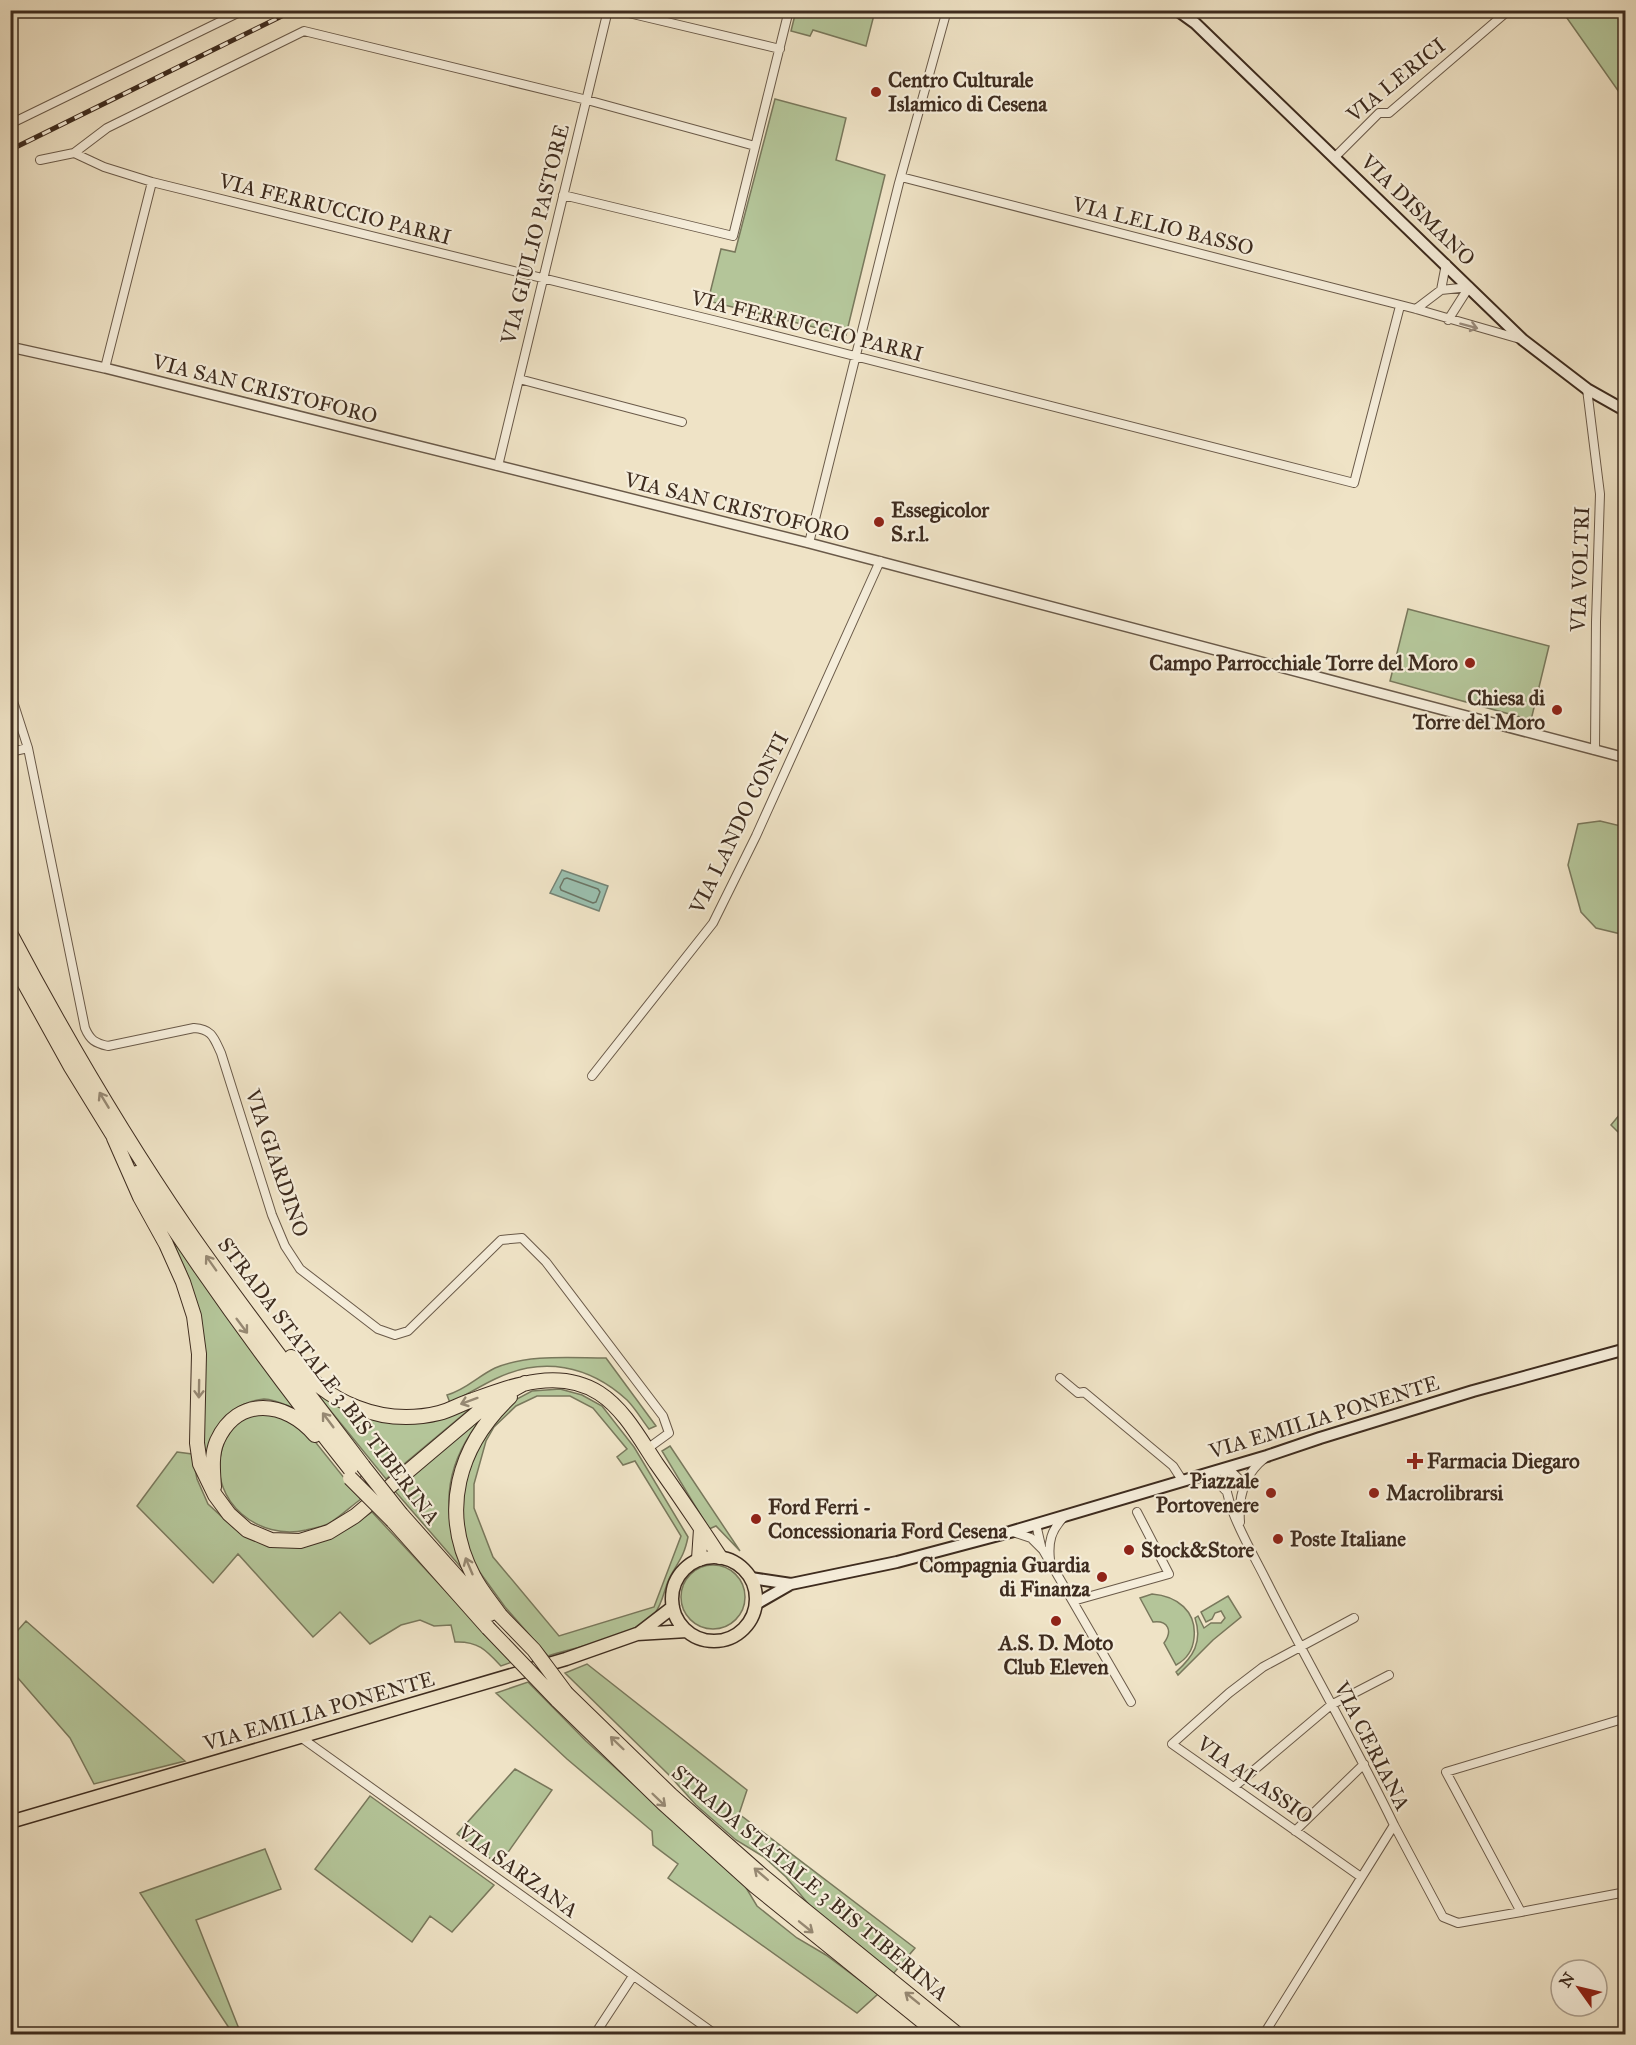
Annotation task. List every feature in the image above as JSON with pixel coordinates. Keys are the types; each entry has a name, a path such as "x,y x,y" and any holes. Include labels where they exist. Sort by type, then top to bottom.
{"highway":[{"name":"STRADA STATALE 3 BIS TIBERINA","path":"10,933 64,1032 124,1132 186,1228 355,1472"},
{"name":"STRADA STATALE 3 BIS TIBERINA","path":"10,957 71,1067 114,1138 177,1235 227,1306 313,1422 355,1472 494,1621"},
{"path":"114,1138 140,1197 183,1281 194,1316 199,1354 197,1443 200,1464 215,1495 229,1514 247,1530 271,1540 300,1541 329,1532 355,1516 477,1413 525,1383"},
{"path":"237,1299 271,1330 299,1368 321,1388 344,1403 374,1414 406,1418 440,1413 525,1383 550,1379 577,1382 600,1394 622,1414 720,1557"},
{"path":"525,1383 506,1401 475,1440 464,1463 457,1488 455,1516 461,1547 494,1621 534,1650 561,1696"},
{"path":"215,1495 213,1461 217,1442 229,1423 246,1411 264,1407 284,1410 308,1427 355,1472"},
{"path":"699,1559 701,1529"},
{"name":"STRADA STATALE 3 BIS TIBERINA","path":"561,1696 663,1803 755,1886 938,2034"},
{"name":"STRADA STATALE 3 BIS TIBERINA","path":"561,1696 764,1877 957,2034"}],"main road":[{"name":"VIA DISMANO","path":"1179,10 1335,157 1523,340 1587,389 1626,411"},
{"name":"VIA EMILIA PONENTE","path":"756,1604 791,1584 897,1562 1010,1532 1267,1456 1473,1391 1626,1349"},
{"path":"720,1557 732,1560 751,1578 756,1590 756,1604 750,1621 738,1634 730,1638 708,1641 687,1631 678,1620 673,1607 672,1592 677,1578 686,1567 699,1559 720,1557"},
{"name":"VIA EMILIA PONENTE","path":"751,1578 791,1584"},
{"name":"VIA EMILIA PONENTE","path":"637,1634 673,1607"},
{"name":"VIA EMILIA PONENTE","path":"10,1822 566,1659 637,1634 687,1631"}],"street":[{"path":"10,123 244,10"},
{"name":"VIA GIULIO PASTORE","path":"498,466 608,10"},
{"path":"616,10 780,49"},
{"path":"563,195 733,236 789,10"},
{"path":"809,543 901,177 947,10"},
{"name":"VIA LERICI","path":"1335,157 1379,113 1389,114 1509,10"},
{"path":"40,160 74,153 107,128 304,31 587,100 755,146"},
{"path":"10,98 12,119 10,123"},
{"name":"VIA FERRUCCIO PARRI","path":"74,153 104,167 152,182 856,356 1354,483 1400,306"},
{"name":"VIA LELIO BASSO","path":"901,177 1416,309 1523,340"},
{"path":"105,368 152,182"},
{"path":"1441,290 1446,264"},
{"path":"1416,309 1441,290 1469,287"},
{"path":"1448,320 1469,287"},
{"name":"VIA SAN CRISTOFORO","path":"10,347 105,368 880,561 1626,758"},
{"path":"519,378 682,422"},
{"name":"VIA VOLTRI","path":"1587,389 1600,494 1595,750"},
{"name":"VIA LANDO CONTI","path":"592,1076 713,923 756,836 880,561"},
{"name":"VIA GIARDINO","path":"10,692 28,748 88,1037 95,1043 108,1046 194,1028 204,1029 214,1037 272,1215 285,1246 300,1269 378,1329 395,1335 408,1331 501,1240 522,1238 546,1262 663,1416 669,1433 647,1449"},
{"path":"10,752 28,748"},
{"path":"1060,1378 1078,1393 1084,1392 1173,1466 1182,1480"},
{"name":"VIA CERIANA","path":"1240,1529 1239,1512 1244,1483 1252,1470 1267,1456"},
{"path":"1226,1468 1238,1478 1242,1489"},
{"name":"VIA CERIANA","path":"1226,1468 1225,1490 1240,1529 1299,1647 1364,1764 1394,1825 1264,2034"},
{"path":"1203,1474 1217,1481 1225,1490"},
{"path":"1073,1601 1169,1574 1137,1512"},
{"path":"1046,1549 1053,1530 1065,1515"},
{"path":"1037,1523 1046,1537 1046,1549 1050,1562 1131,1702"},
{"path":"1010,1532 1022,1534 1046,1549"},
{"path":"1299,1647 1354,1618"},
{"name":"VIA ALASSIO","path":"1299,1647 1263,1667 1172,1744 1361,1877"},
{"path":"1234,1787 1331,1705 1389,1675"},
{"path":"1521,1912 1446,1772 1626,1718"},
{"name":"VIA SARZANA","path":"300,1736 715,2034"},
{"path":"1295,1831 1364,1764"},
{"path":"1394,1825 1443,1917 1458,1923 1626,1892"},
{"path":"595,2034 633,1976"}],"shaded area":[{"path":"796,10 875,11 866,46 813,30 810,36 791,31"},
{"path":"1562,11 1625,11 1625,118 1619,108 1624,99"},
{"path":"775,99 846,118 836,160 885,175 846,335 708,301 721,249 735,252"},
{"name":"Campo Parrocchiale Torre del Moro","path":"1408,609 1549,646 1531,720 1390,681"},
{"path":"1600,821 1625,827 1625,935 1596,928 1581,912 1568,865 1578,824"},
{"path":"1625,1108 1625,1139 1611,1125"},
{"path":"178,1245 300,1411 269,1399 256,1400 242,1405 219,1425 203,1462 198,1310 185,1269 175,1247"},
{"path":"550,1358 606,1358 656,1426 649,1429 630,1403 612,1388 581,1372 564,1368 547,1366 513,1372 450,1403 447,1395 460,1390 495,1368 508,1364"},
{"path":"308,1383 375,1418 477,1403 386,1479"},
{"path":"560,1389 582,1395 602,1406 634,1447 688,1537 658,1608 647,1621 621,1634 548,1656 505,1607 476,1567 468,1552 461,1518 460,1492 478,1441 515,1400 532,1391","holes":["537,1396 570,1396 593,1408 627,1449 617,1457 623,1465 635,1461 681,1536 654,1607 559,1636 493,1557 474,1508 474,1484 486,1441 494,1427 516,1406"]},
{"path":"496,1404 476,1426 461,1450 450,1484 449,1501 453,1536 465,1572 394,1490"},
{"path":"265,1413 284,1416 305,1429 361,1499 328,1524 306,1530 288,1532 271,1530 242,1514 231,1502 223,1487 220,1471 221,1453 224,1442 237,1423 247,1417"},
{"path":"670,1446 740,1551 716,1526 709,1529 662,1451"},
{"path":"177,1452 192,1454 197,1479 208,1504 233,1527 268,1543 327,1539 372,1512 512,1662 501,1666 491,1655 476,1645 455,1642 451,1625 434,1626 420,1620 401,1625 370,1644 340,1612 313,1637 238,1554 213,1583 137,1506"},
{"path":"707,1565 719,1565 736,1574 743,1585 745,1597 743,1609 736,1620 719,1629 707,1629 695,1624 686,1615 681,1603 681,1591 686,1579 695,1570"},
{"path":"1152,1594 1177,1602 1189,1613 1192,1620 1194,1638 1192,1646 1186,1657 1176,1665 1164,1643 1167,1639 1168,1627 1162,1623 1153,1622 1140,1598"},
{"path":"1228,1596 1241,1617 1213,1640 1178,1675 1176,1672 1192,1655 1197,1642 1195,1618 1198,1616 1204,1628 1211,1623 1221,1623 1225,1618 1221,1611 1215,1613 1212,1619 1206,1622 1201,1612"},
{"path":"26,1621 185,1761 94,1784 70,1738 11,1670 11,1638"},
{"path":"587,1664 747,1790 739,1814 915,1948 893,1974 810,1906 786,1877 764,1857 736,1840 696,1805 669,1775 565,1673"},
{"path":"528,1682 586,1741 745,1886 757,1906 797,1938 826,1955 878,1994 857,2013 668,1878 678,1864 653,1845 652,1831 567,1759 496,1693"},
{"path":"515,1769 552,1790 499,1865 457,1834"},
{"path":"370,1796 494,1885 452,1932 430,1916 412,1942 315,1869"},
{"path":"265,1849 281,1889 196,1920 241,2034 233,2034 140,1893"}],"water":[{"path":"562,870 608,886 599,911 550,893"}],"railway":[{"path":"10,150 294,10"}],"place":[{"name":"Centro Culturale Islamico di Cesena","path":"876,92"},
{"name":"Essegicolor S.r.l.","path":"879,522"},
{"name":"Campo Parrocchiale Torre del Moro","path":"1470,663"},
{"name":"Chiesa di Torre del Moro","path":"1557,710"},
{"name":"Farmacia Diegaro","path":"1415,1461"},
{"name":"Piazzale Portovenere","path":"1271,1493"},
{"name":"Macrolibrarsi","path":"1374,1493"},
{"name":"Ford Ferri - Concessionaria Ford Cesena","path":"756,1519"},
{"name":"Poste Italiane","path":"1278,1539"},
{"name":"Stock&Store","path":"1129,1550"},
{"name":"Compagnia Guardia di Finanza","path":"1102,1577"},
{"name":"A.S. D. Moto Club Eleven","path":"1056,1621"}]}
